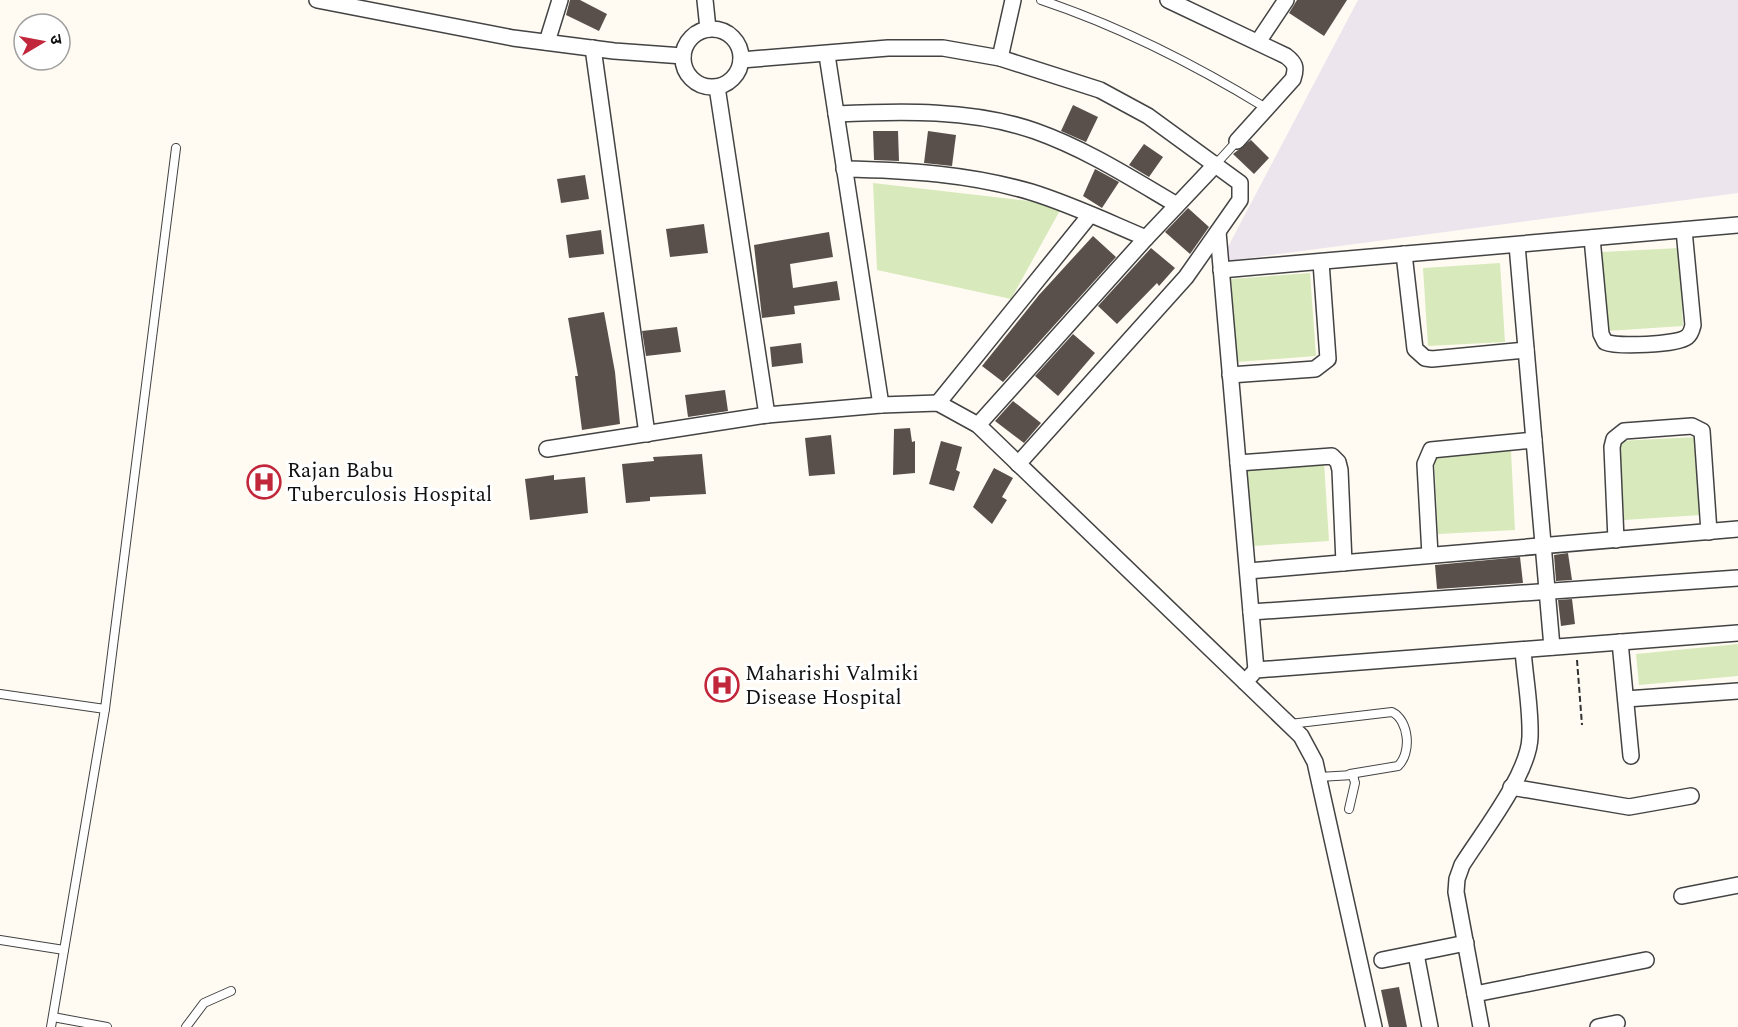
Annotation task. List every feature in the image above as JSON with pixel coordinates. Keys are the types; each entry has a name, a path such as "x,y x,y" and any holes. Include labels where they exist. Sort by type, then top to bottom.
{"street":[{"path":"317,0 547,42 683,56"},
{"path":"547,42 560,0"},
{"path":"705,0 708,29"},
{"path":"1000,58 1013,0"},
{"path":"1168,0 1286,56 1294,63 1296,70 1293,79 1237,141"},
{"path":"1258,42 1286,0"},
{"path":"708,29 721,30 732,36 739,47 741,60 733,77 717,87 704,86 693,79 685,68 683,56 687,43 696,34 708,29"},
{"path":"593,48 647,434"},
{"path":"741,60 827,55 888,48 943,48 1000,58 1100,90 1148,116 1240,183 1242,191 1240,200 1186,277 1018,464"},
{"path":"827,55 881,405"},
{"path":"717,87 767,415"},
{"path":"836,114 926,112 982,119 1034,130 1093,155 1177,205"},
{"path":"978,425 1146,238 1216,164"},
{"path":"844,169 903,170 964,177 1031,192 1146,238"},
{"path":"938,403 1090,215"},
{"path":"1221,270 1738,225"},
{"path":"1592,238 1601,334 1605,342 1621,345 1656,343 1687,337 1693,325 1684,230"},
{"path":"1218,232 1256,670"},
{"path":"1517,245 1545,589 1552,647"},
{"path":"1404,254 1415,349 1418,354 1432,359 1526,350"},
{"path":"1230,375 1315,369 1328,359 1321,262"},
{"path":"547,449 767,415 881,405 938,403 978,425 1245,682 1308,747 1319,777 1374,1027"},
{"path":"1617,540 1612,447 1614,439 1624,431 1692,426 1702,430 1709,532"},
{"path":"1430,555 1425,464 1431,450 1534,440"},
{"path":"1238,463 1332,456 1338,462 1340,470 1344,563"},
{"path":"1248,571 1738,530"},
{"path":"1251,612 1545,589 1738,578"},
{"path":"1245,682 1256,670 1738,633"},
{"path":"1620,642 1630,756"},
{"path":"1481,1027 1457,879 1461,865 1511,787 1526,759 1530,738 1523,650"},
{"path":"1626,699 1738,691"},
{"path":"1511,787 1629,807 1691,796"},
{"path":"1682,896 1738,885"},
{"path":"1382,960 1466,943"},
{"path":"1416,954 1430,1027"},
{"path":"1475,994 1646,960"},
{"path":"1598,1027 1617,1023"}],"lane":[{"path":"1041,0 1086,15 1155,45 1266,108"},
{"path":"1216,164 1237,141"},
{"path":"51,1027 105,710 176,148"},
{"path":"0,694 105,710"},
{"path":"1288,724 1392,712 1404,720 1407,753 1404,761 1398,766 1319,777"},
{"path":"1349,809 1355,779 1350,774"},
{"path":"0,940 64,950"},
{"path":"186,1027 204,1003 231,991"},
{"path":"53,1017 107,1027"}],"path":[{"path":"1576,645 1581,726"}],"shaded area":[{"path":"1358,0 1738,0 1738,193 1220,262"}],"green space":[{"path":"873,183 1063,205 1011,299 877,270"},
{"path":"1679,248 1683,326 1607,331 1602,252"},
{"path":"1500,263 1505,342 1428,346 1423,268"},
{"path":"1310,273 1316,356 1237,362 1231,279"},
{"path":"1696,437 1701,515 1624,520 1619,441"},
{"path":"1511,451 1515,530 1438,534 1434,455"},
{"path":"1324,462 1329,541 1252,546 1247,467"},
{"path":"1738,644 1738,676 1639,685 1636,654"}],"building":[{"path":"570,0 580,0 607,14 599,31 566,15"},
{"path":"1297,0 1347,0 1324,36 1289,13"},
{"path":"1073,105 1098,117 1086,142 1061,131"},
{"path":"873,131 898,131 899,161 874,160"},
{"path":"928,131 956,135 952,166 924,163"},
{"path":"1251,140 1269,158 1254,174 1233,154"},
{"path":"1144,144 1163,157 1149,177 1129,165"},
{"path":"1095,169 1119,182 1102,208 1083,196"},
{"path":"585,175 589,199 561,203 557,179"},
{"path":"1188,208 1209,227 1190,254 1165,232"},
{"path":"704,224 708,253 670,257 666,229"},
{"path":"601,230 604,254 569,258 566,235"},
{"path":"829,232 833,257 790,264 793,288 837,281 840,300 794,306 795,314 762,318 754,245"},
{"path":"1093,236 1116,257 1003,382 982,366 1039,295"},
{"path":"1151,248 1175,268 1159,286 1157,283 1117,324 1098,306"},
{"path":"604,312 615,372 620,424 582,430 575,376 578,376 568,318"},
{"path":"677,327 681,352 646,356 642,331"},
{"path":"1073,334 1095,353 1058,396 1035,376"},
{"path":"801,343 803,363 772,367 770,347"},
{"path":"725,390 728,411 688,417 685,395"},
{"path":"1013,401 1041,423 1024,443 995,421"},
{"path":"910,428 912,442 915,441 915,473 893,475 894,429"},
{"path":"831,435 835,474 809,476 805,438"},
{"path":"941,441 962,447 956,470 960,472 954,491 929,484"},
{"path":"702,454 706,494 650,497 650,501 626,503 622,464 654,461 653,457"},
{"path":"994,468 1013,478 1002,497 1007,500 992,524 973,507"},
{"path":"554,475 554,480 585,477 588,513 530,520 525,479"},
{"path":"1568,553 1572,580 1556,581 1554,555"},
{"path":"1520,557 1523,583 1437,589 1435,565"},
{"path":"1572,599 1575,624 1561,626 1558,600"},
{"path":"1399,987 1407,1027 1389,1027 1381,990"}],"place":[{"name":"Rajan Babu Tuberculosis Hospital","path":"264,482"},
{"name":"Maharishi Valmiki Disease Hospital","path":"722,685"}]}
